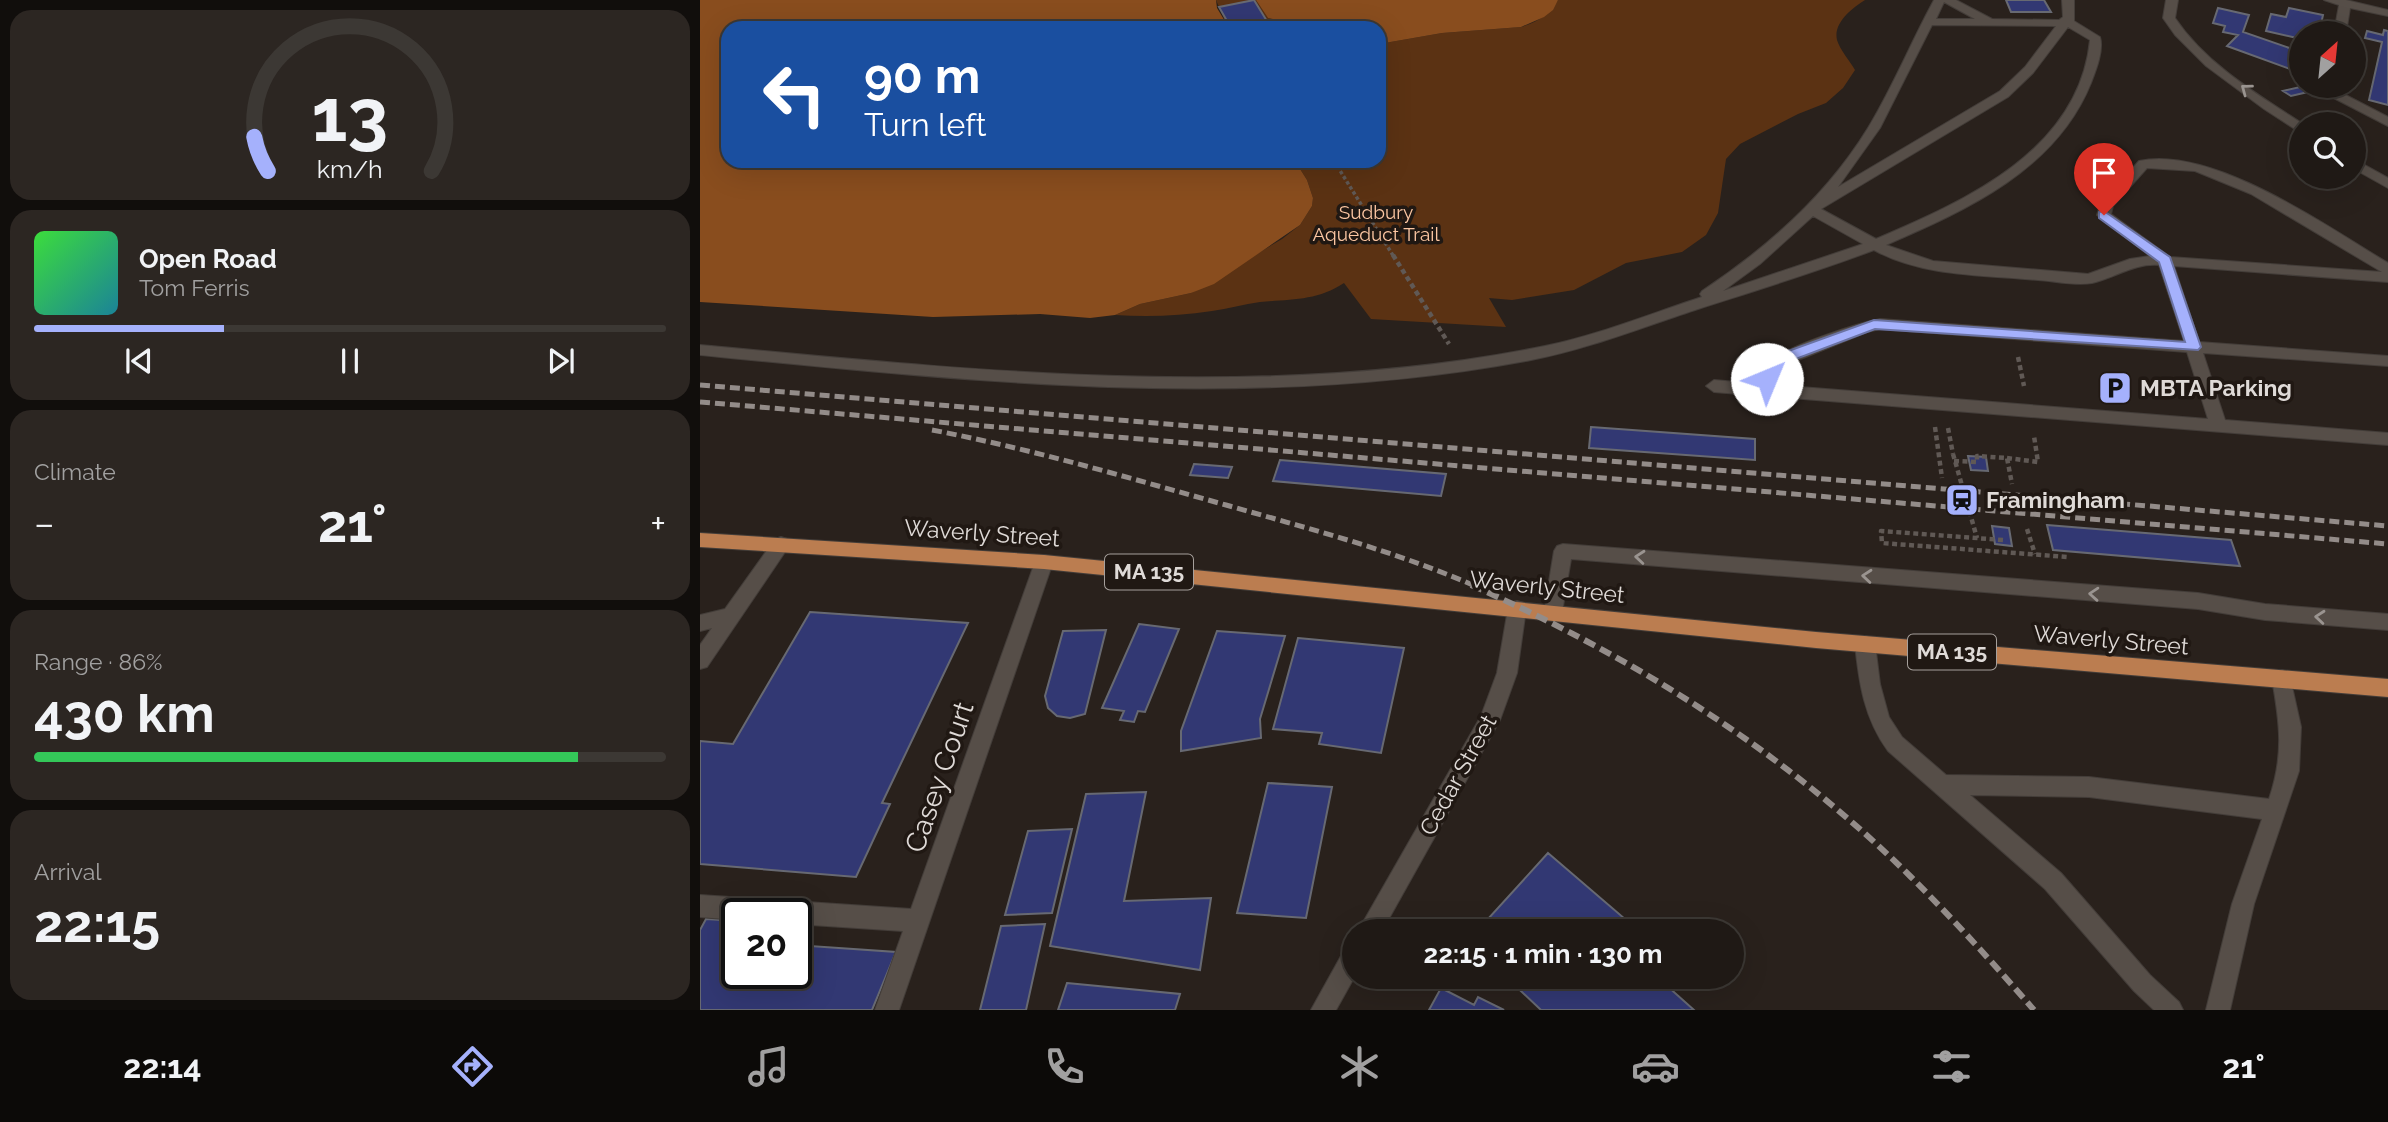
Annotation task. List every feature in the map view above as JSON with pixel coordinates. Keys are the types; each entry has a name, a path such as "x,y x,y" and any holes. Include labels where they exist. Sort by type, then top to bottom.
{"main road":[{"name":"Waverly Street","path":"700,540 1044,562 1865,644 2388,688"}],"street":[{"path":"1684,308 1734,275 1811,209 1847,168 1875,127 1940,0"},
{"path":"1948,0 1993,24"},
{"path":"1811,209 2004,93 2029,70 2066,21 2070,12 2068,0"},
{"path":"2172,0 2169,18 2183,37 2228,76 2289,120"},
{"path":"2330,0 2388,13"},
{"path":"2342,21 2345,3"},
{"path":"700,349 945,371 1152,381 1360,376 1463,365 1573,345 1876,245 1964,205 1996,186 2039,151 2054,135 2078,99 2096,43 2092,35 2066,21 2047,24 1928,22"},
{"path":"2343,98 2388,122"},
{"path":"2219,426 2165,260 2104,215 2106,205 2144,164 2197,167 2256,191 2388,269"},
{"path":"2366,170 2388,184"},
{"path":"1811,209 1904,259 1932,266 2076,279 2100,276 2145,260 2165,260 2388,277"},
{"path":"1766,390 1769,373 1780,361 1874,325 2388,361"},
{"path":"1714,386 2388,439"},
{"path":"700,661 781,544"},
{"path":"1553,612 1563,551 2198,601 2264,612 2388,622"},
{"name":"Casey Court","path":"887,1010 1044,562"},
{"name":"Cedar Street","path":"1376,919 1490,720 1507,673 1517,609"},
{"path":"700,623 731,616"},
{"path":"1865,644 1872,702 1883,730 1909,758 2053,881 2142,983 2171,1010"},
{"path":"2218,1010 2235,929 2291,757 2290,719 2282,679"},
{"path":"1941,785 2089,786 2274,810"},
{"path":"700,906 918,921"},
{"path":"1322,1010 1342,976"}],"path":[{"path":"1338,168 1463,365"},
{"path":"1934,423 1942,478"},
{"path":"1948,424 1954,461 1977,538"},
{"path":"1954,461 1977,463 1977,456 2007,458 2012,484"},
{"path":"2027,529 2035,554"},
{"path":"2003,540 1881,531 1882,543 2068,557"}],"green space":[{"path":"1216,0 1256,0 1268,18 1284,21 1225,21"},
{"name":"Sudbury Aqueduct Trail","path":"1558,0 1865,0 1849,12 1838,28 1838,44 1855,70 1843,88 1826,103 1798,114 1740,144 1726,159 1718,213 1706,235 1682,252 1626,263 1574,290 1512,300 1489,298 1506,327 1371,319 1344,283 1314,296 1212,311 1164,316 1115,315 1140,304 1191,293 1282,239 1300,225 1312,206 1313,198 1299,168 1386,168 1386,43 1442,33 1521,27 1543,17"}],"shaded area":[{"path":"700,0 1216,0 1217,8 1225,21 721,21 721,168 1299,168 1313,198 1312,206 1300,225 1214,284 1191,293 1140,304 1115,315 1090,318 1040,314 933,317 700,302"},
{"path":"1256,0 1558,0 1553,10 1544,17 1521,27 1442,33 1386,43 1386,21 1284,21 1268,18"}],"building":[{"path":"1254,0 1267,21 1227,21 1219,7"},
{"path":"2006,0 2044,0 2051,12 2011,12"},
{"path":"2218,8 2249,15 2243,32 2289,48 2289,69 2227,46 2238,35 2223,32 2225,26 2213,23"},
{"path":"2289,8 2323,15 2322,21 2289,21 2289,36 2266,31 2271,14 2286,17"},
{"path":"2384,30 2388,31 2388,105 2369,100 2382,42 2366,38 2366,34 2367,31 2383,35"},
{"path":"1591,427 1755,439 1755,460 1589,448"},
{"path":"1968,456 1986,457 1988,471 1971,470"},
{"path":"1280,460 1446,474 1441,496 1273,481"},
{"path":"1194,464 1232,467 1228,478 1190,475"},
{"path":"2047,525 2231,540 2240,566 2053,550"},
{"path":"1992,526 2009,528 2012,546 1995,544"},
{"path":"810,612 968,623 882,803 890,804 856,877 700,864 700,741 733,744"},
{"path":"1139,624 1179,629 1145,712 1138,711 1134,722 1120,720 1124,711 1102,708"},
{"path":"1106,630 1085,714 1070,718 1057,716 1048,708 1045,696 1063,631"},
{"path":"1217,631 1285,636 1260,719 1261,738 1181,751 1181,731"},
{"path":"1298,638 1404,648 1381,753 1319,744 1322,733 1273,729"},
{"path":"1268,783 1332,787 1306,918 1237,913"},
{"path":"1146,792 1124,901 1211,898 1200,970 1050,946 1086,794"},
{"path":"1072,829 1052,913 1005,915 1028,831"},
{"path":"1548,853 1625,919 1488,919"},
{"path":"706,919 721,920 721,989 812,989 812,946 896,952 872,1010 700,1010 700,930"},
{"path":"1045,924 1026,1010 980,1010 1001,926"},
{"path":"1067,983 1180,994 1175,1010 1058,1010"},
{"path":"1443,989 1474,1005 1478,997 1504,1010 1429,1010"},
{"path":"1519,989 1671,989 1694,1010 1541,1010"}],"railway":[{"path":"700,385 2388,526"},
{"path":"700,402 2388,544"},
{"path":"932,430 1080,464 1289,523 1383,551 1475,586"},
{"path":"1471,585 1590,643 1648,676 1759,748 1863,831 1974,942 2034,1010"}],"place":[{"name":"MBTA Parking","path":"2115,388"},
{"name":"Framingham","path":"1962,500"}],"route":[{"path":"1767,379 1776,364 1785,358 1864,327 1880,324 2193,347 2165,260 2104,215"}]}
